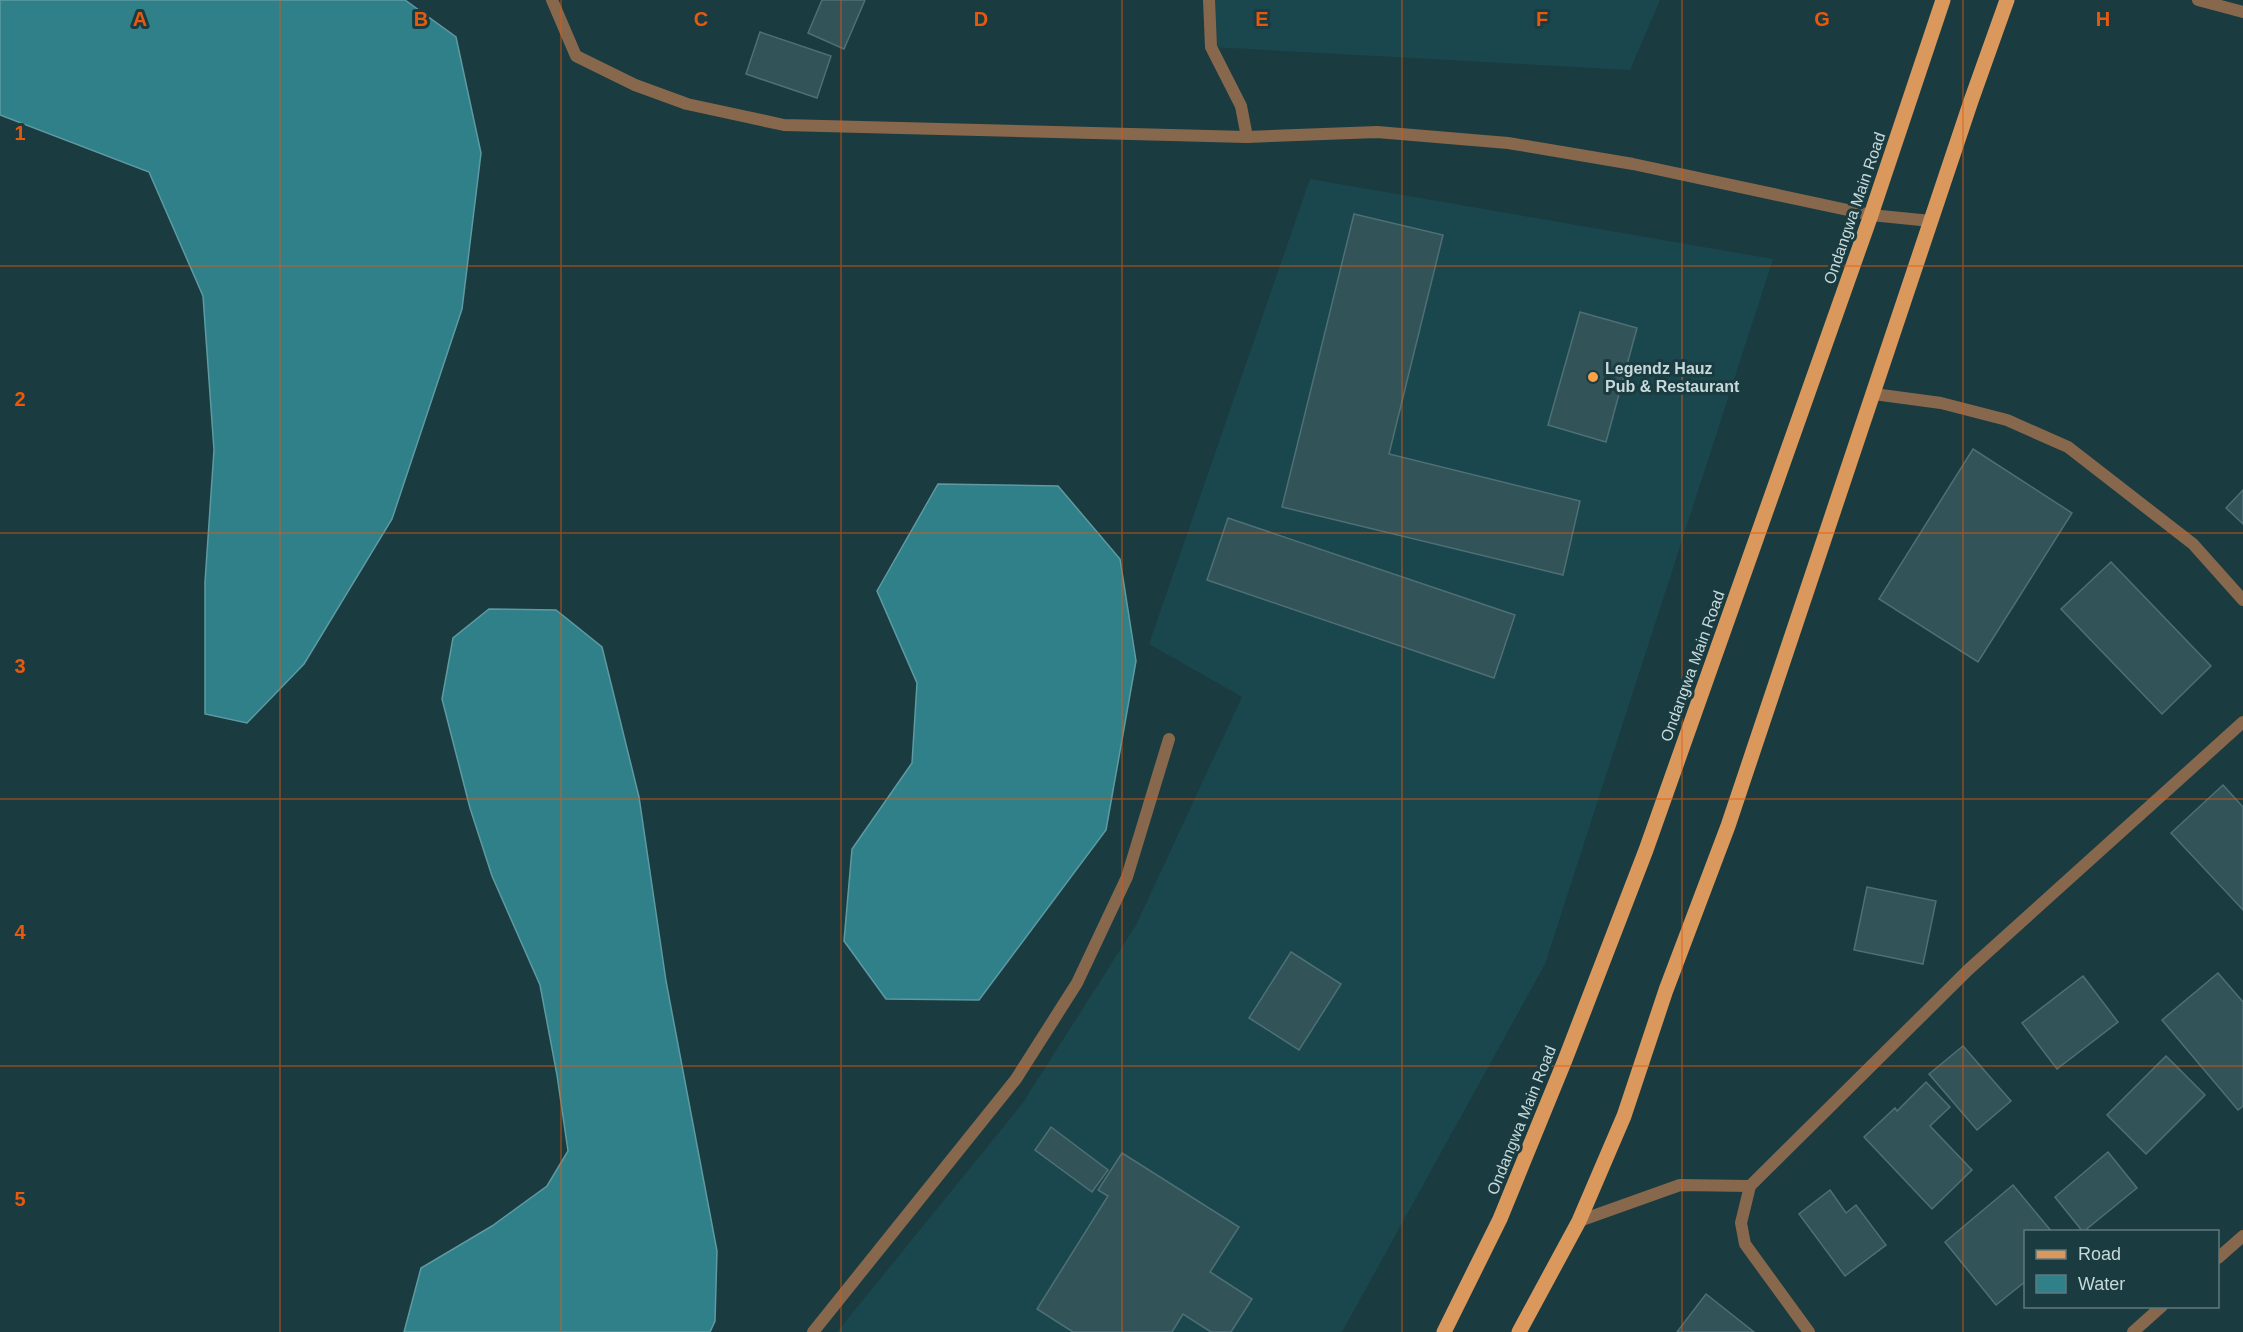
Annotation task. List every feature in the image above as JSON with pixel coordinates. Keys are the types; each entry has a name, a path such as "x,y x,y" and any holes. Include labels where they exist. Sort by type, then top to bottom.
{"main road":[{"name":"Ondangwa Main Road","path":"1444,1332 1500,1219 1565,1060 1646,850 1871,215 1943,0"},
{"path":"1519,1332 1579,1221 1624,1116 1666,990 1728,826 2007,0"}],"street":[{"path":"552,0 576,56 635,85 687,104 784,125 1247,137 1377,132 1508,142 1633,164 1871,215 1931,221"},
{"path":"1209,0 1211,47 1241,106 1247,137"},
{"path":"2198,0 2243,12"},
{"path":"1874,394 1941,404 2007,420 2068,447 2193,544 2243,600"},
{"path":"1809,1332 1745,1244 1741,1223 1750,1186 1968,970 2243,722"},
{"path":"813,1332 1016,1079 1077,982 1128,877 1169,739"},
{"path":"1579,1221 1680,1185 1750,1186"},
{"path":"2219,1256 2243,1236"},
{"path":"2133,1332 2160,1308"}],"shaded area":[{"path":"1209,0 1660,0 1630,70 1211,47"},
{"path":"1310,179 1773,259 1545,964 1342,1332 837,1332 1022,1104 1136,925 1242,697 1149,644"}],"water":[{"path":"0,0 405,0 456,37 481,153 462,309 392,519 304,664 247,723 205,714 205,582 214,450 203,296 149,172 0,115"},
{"path":"938,484 1058,486 1120,559 1136,661 1106,830 979,1000 886,999 844,941 852,849 912,763 917,683 877,591"},
{"path":"489,609 556,610 602,647 639,797 666,981 717,1251 715,1321 710,1332 404,1332 421,1268 492,1226 547,1186 568,1151 540,985 492,876 470,808 442,699 453,638"}],"building":[{"path":"822,0 865,0 844,49 808,33"},
{"path":"760,32 831,56 817,98 746,74"},
{"path":"1354,214 1443,235 1389,454 1580,501 1563,575 1282,507"},
{"name":"Legendz Hauz Pub & Restaurant","path":"1580,312 1637,328 1606,442 1548,425"},
{"path":"1973,449 2072,513 1978,662 1879,599"},
{"path":"2243,490 2243,524 2226,508"},
{"path":"1228,518 1515,615 1494,678 1207,580"},
{"path":"2111,562 2211,666 2162,714 2061,609"},
{"path":"2223,785 2243,807 2243,910 2171,833"},
{"path":"1867,887 1936,901 1923,964 1854,950"},
{"path":"1291,952 1341,984 1299,1050 1249,1018"},
{"path":"2218,973 2243,1002 2243,1106 2238,1110 2162,1020"},
{"path":"2083,976 2118,1022 2057,1069 2022,1023"},
{"path":"1963,1046 2011,1101 1977,1130 1929,1074"},
{"path":"2166,1056 2205,1095 2146,1154 2107,1115"},
{"path":"1926,1082 1950,1107 1930,1126 1972,1170 1932,1209 1864,1137 1895,1108 1897,1111"},
{"path":"1051,1127 1108,1170 1092,1192 1035,1150"},
{"path":"2108,1152 2137,1188 2085,1230 2081,1230 2055,1197"},
{"path":"1122,1153 1239,1227 1210,1272 1252,1299 1231,1332 1211,1332 1183,1314 1172,1332 1073,1332 1037,1309 1108,1196 1098,1190"},
{"path":"2013,1185 2050,1230 2024,1230 2024,1283 1996,1305 1945,1242"},
{"path":"1830,1190 1846,1213 1856,1205 1886,1245 1845,1276 1799,1214"},
{"path":"1706,1294 1754,1332 1677,1332"}],"place":[{"name":"Legendz Hauz Pub & Restaurant","path":"1593,377"}]}
